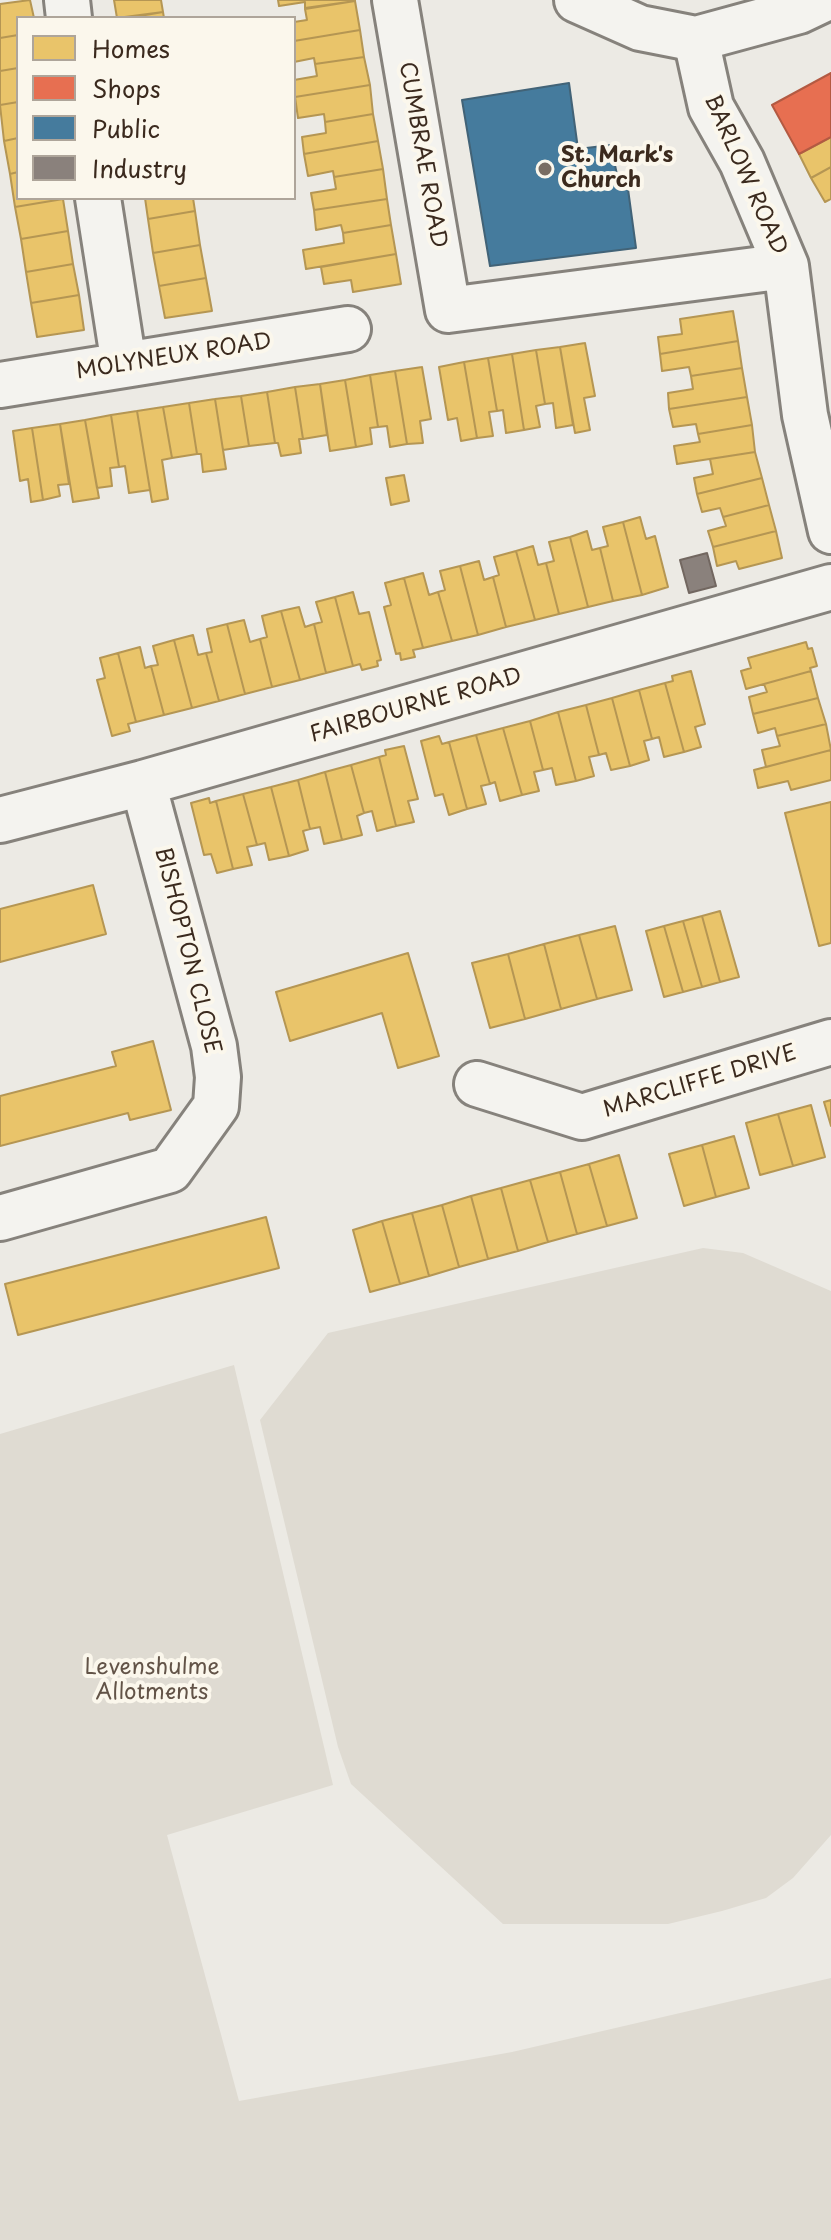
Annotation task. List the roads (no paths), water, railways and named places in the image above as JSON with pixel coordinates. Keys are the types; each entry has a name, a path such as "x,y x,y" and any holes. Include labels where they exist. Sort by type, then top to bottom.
{"street":[{"name":"CUMBRAE ROAD","path":"395,0 448,310 786,266"},
{"path":"577,0 640,28 696,39 799,11 822,0"},
{"name":"BARLOW ROAD","path":"696,39 711,107 742,162 786,266 818,409 831,531"},
{"path":"98,200 124,365"},
{"name":"MOLYNEUX ROAD","path":"0,385 348,329"},
{"name":"FAIRBOURNE ROAD","path":"0,820 143,783 831,587"},
{"name":"BISHOPTON CLOSE","path":"0,1218 170,1170 216,1106 218,1077 214,1046 143,783"},
{"name":"MARCLIFFE DRIVE","path":"477,1084 582,1117 831,1042"}],"place":[{"name":"St. Mark's Church","path":"545,169"}],"park label":[{"name":"Levenshulme Allotments","path":"152,1680"}]}
